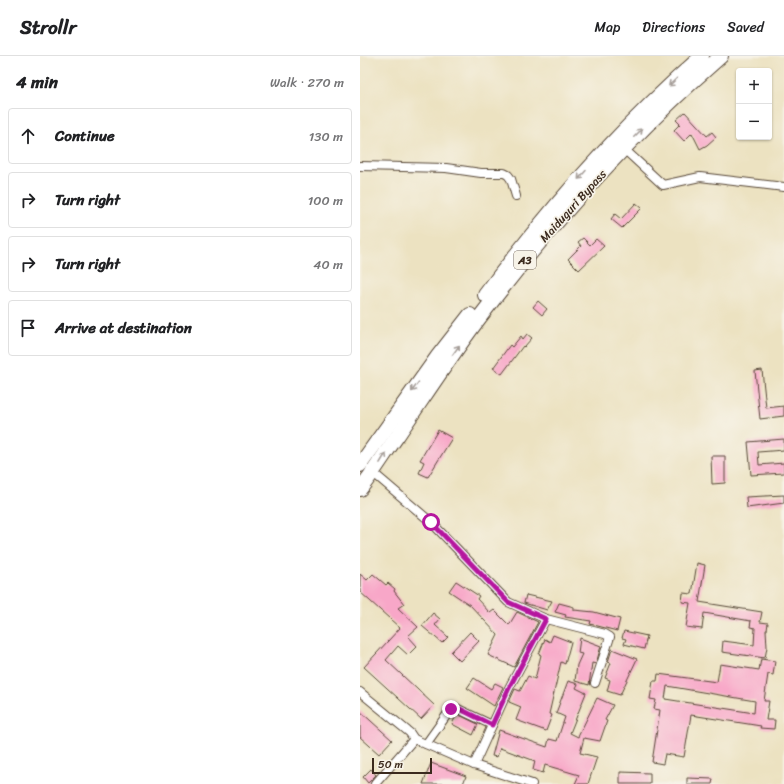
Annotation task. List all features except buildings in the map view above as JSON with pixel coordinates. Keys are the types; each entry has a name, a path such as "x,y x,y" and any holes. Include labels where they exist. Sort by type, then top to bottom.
{"highway":[{"name":"Maiduguri Bypass","path":"361,464 438,356 557,202 638,115 702,56"},
{"name":"Maiduguri Bypass","path":"360,489 374,473 444,367 483,313 528,257 624,149 688,85 721,56"}],"street":[{"path":"624,149 663,184 700,177 784,187"},
{"path":"360,166 446,168 504,173 512,179 516,196"},
{"path":"361,464 374,473 431,522 508,602 546,619 605,634 610,638 595,683"},
{"path":"474,765 509,688 546,619"},
{"path":"360,692 410,733 414,739 474,765 532,784"},
{"path":"426,744 451,709 454,708 492,725"},
{"path":"375,784 414,739"}],"route":[{"path":"431,522 508,602 527,612 546,619 509,688 492,725 458,708 451,709"}]}
